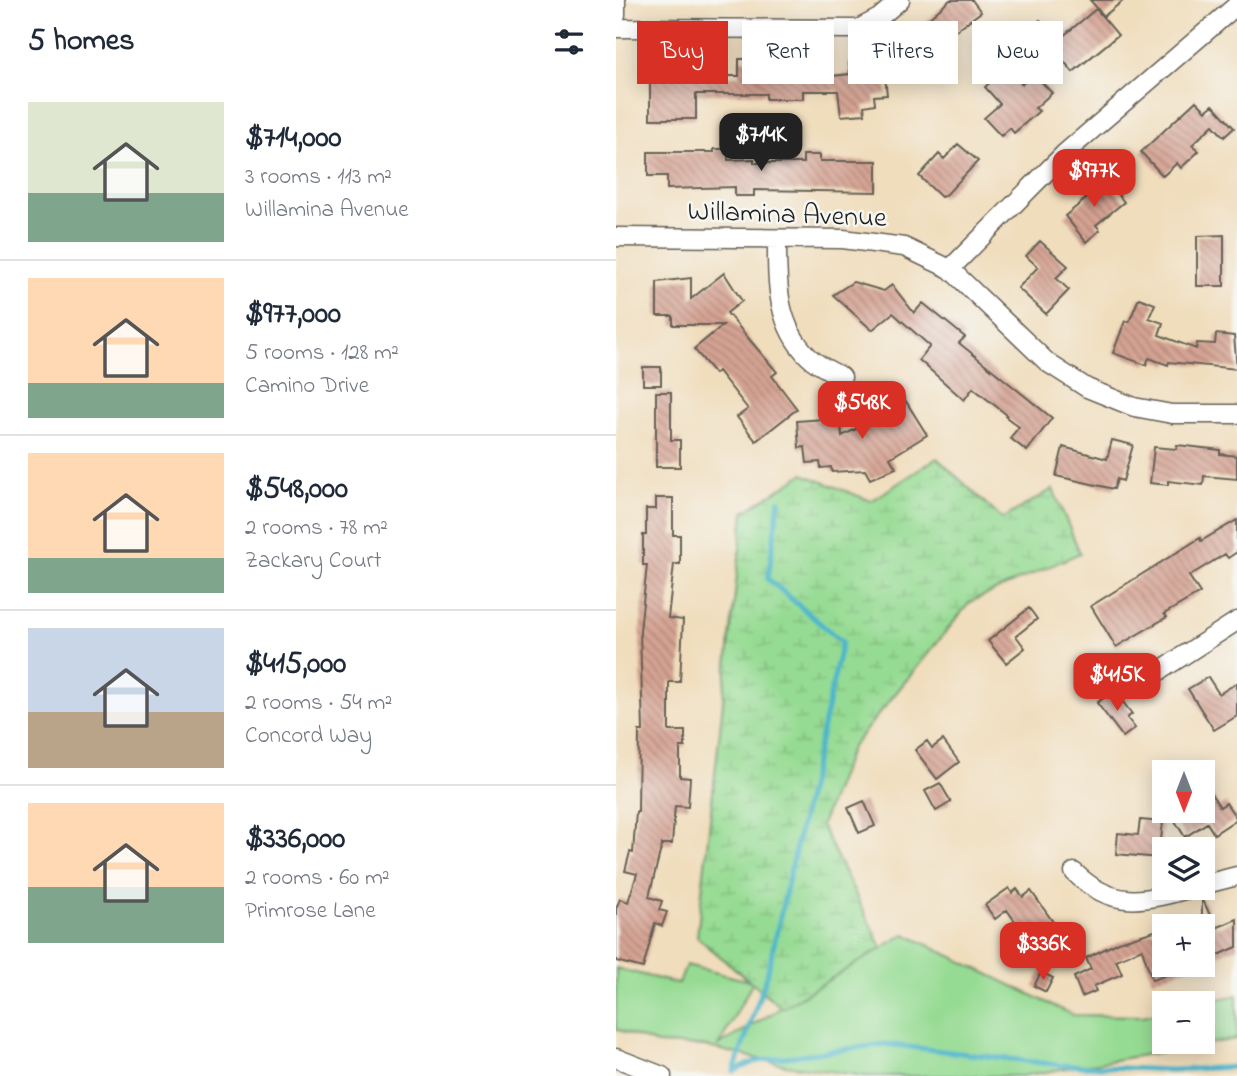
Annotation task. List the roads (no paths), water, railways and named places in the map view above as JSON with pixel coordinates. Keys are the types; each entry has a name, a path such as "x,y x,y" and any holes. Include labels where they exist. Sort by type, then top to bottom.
{"street":[{"path":"616,0 616,15"},
{"path":"616,28 858,29 879,18 901,0"},
{"path":"950,269 1065,153 1237,5"},
{"name":"Willamina Avenue","path":"616,237 878,242 904,247 950,269 1048,363 1087,388 1133,407 1172,414 1237,414"},
{"path":"778,239 779,302 785,326 810,358 842,377"},
{"path":"1153,675 1237,621"},
{"path":"1074,872 1098,892 1125,900 1152,897"},
{"path":"1215,882 1237,876"},
{"path":"616,1058 662,1076"}],"waterway":[{"path":"734,1071 767,975 842,642 768,579 779,501"},
{"path":"734,1071 754,1062 885,1044 1059,1065 1171,1070 1237,1067"}]}
